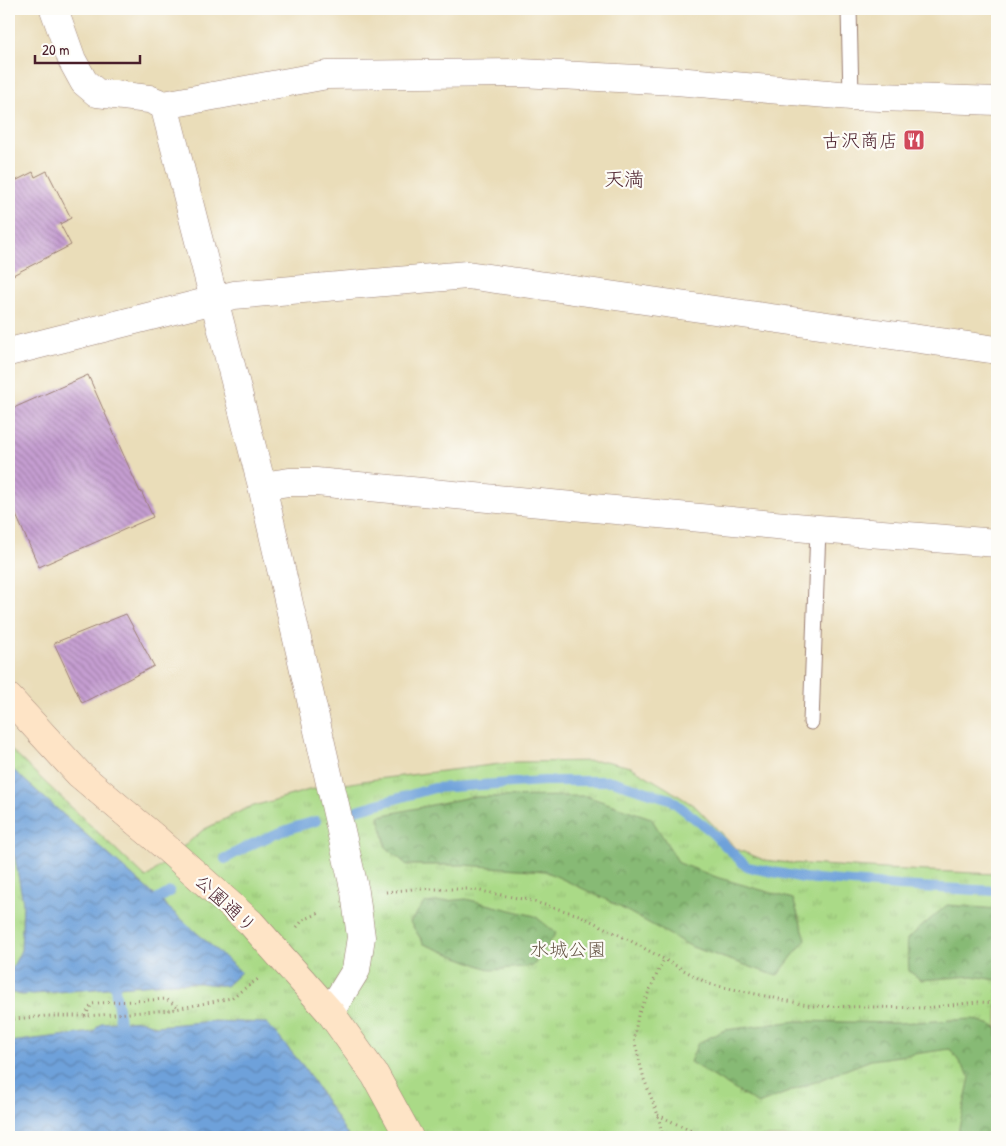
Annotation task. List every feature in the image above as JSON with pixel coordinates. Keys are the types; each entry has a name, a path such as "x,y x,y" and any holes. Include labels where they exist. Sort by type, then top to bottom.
{"street":[{"path":"54,9 72,60 84,82 97,93 149,99 164,104 327,75 521,73 676,81 851,96 997,102"},
{"path":"164,104 262,486 355,892 361,937 356,970 330,1012"},
{"path":"9,352 234,295 467,275 997,350"},
{"path":"262,486 289,482 316,482 818,529 997,543"},
{"name":"公園通り","path":"9,698 80,774 154,836 251,924 330,1012 375,1075 410,1137"}],"lane":[{"path":"849,9 851,96"},
{"path":"811,722 818,529"}],"path":[{"path":"377,893 413,889 470,889 528,900 579,915 708,984 812,1006 926,1008 977,1002 997,1003"},
{"path":"296,928 303,920 322,912"},
{"path":"663,1137 658,1115 644,1079 634,1039 638,1015 664,959"},
{"path":"9,1018 85,1016 171,1010 231,998 259,978"},
{"path":"85,1016 92,1004 166,999 180,1008"},
{"path":"658,1115 704,1137"}],"green space":[{"name":"水城公園","path":"9,748 146,878 203,830 247,808 309,790 369,780 516,762 605,761 631,767 665,787 696,807 736,849 764,860 884,869 997,874 997,1137 9,1137"},
{"path":"586,796 651,818 679,863 719,878 793,899 806,939 777,976 692,947 607,900 545,871 464,865 407,865 386,847 379,816 470,797"},
{"path":"466,899 535,916 556,933 533,966 491,970 424,944 410,922 424,903"},
{"path":"947,905 997,909 997,980 973,976 921,980 909,971 907,939"},
{"path":"973,1019 997,1027 997,1137 957,1137 970,1077 950,1049 871,1060 758,1104 690,1062 698,1043 725,1030 797,1021 897,1023"}],"water":[{"path":"9,765 241,972 226,986 199,983 168,983 22,995 9,992 9,975 21,950 23,903 15,858 9,845"},
{"path":"140,1020 156,1026 213,1021 267,1023 304,1067 349,1137 9,1137 9,1042 93,1032 101,1023"}],"building":[{"path":"47,171 71,218 60,224 71,245 9,277 9,184 33,172 35,177"},
{"path":"88,375 153,517 39,567 9,499 9,410"},
{"path":"126,614 154,666 82,703 54,643"}],"waterway":[{"path":"357,810 434,788 544,781 612,781 670,799 707,828 747,867 804,878 899,886 997,891"},
{"path":"225,859 269,837 316,821"},
{"path":"148,905 170,892"},
{"path":"113,975 120,1022 124,1034"}],"place":[{"name":"古沢商店","path":"914,140"}],"district":[{"name":"天満","path":"624,178"}]}
